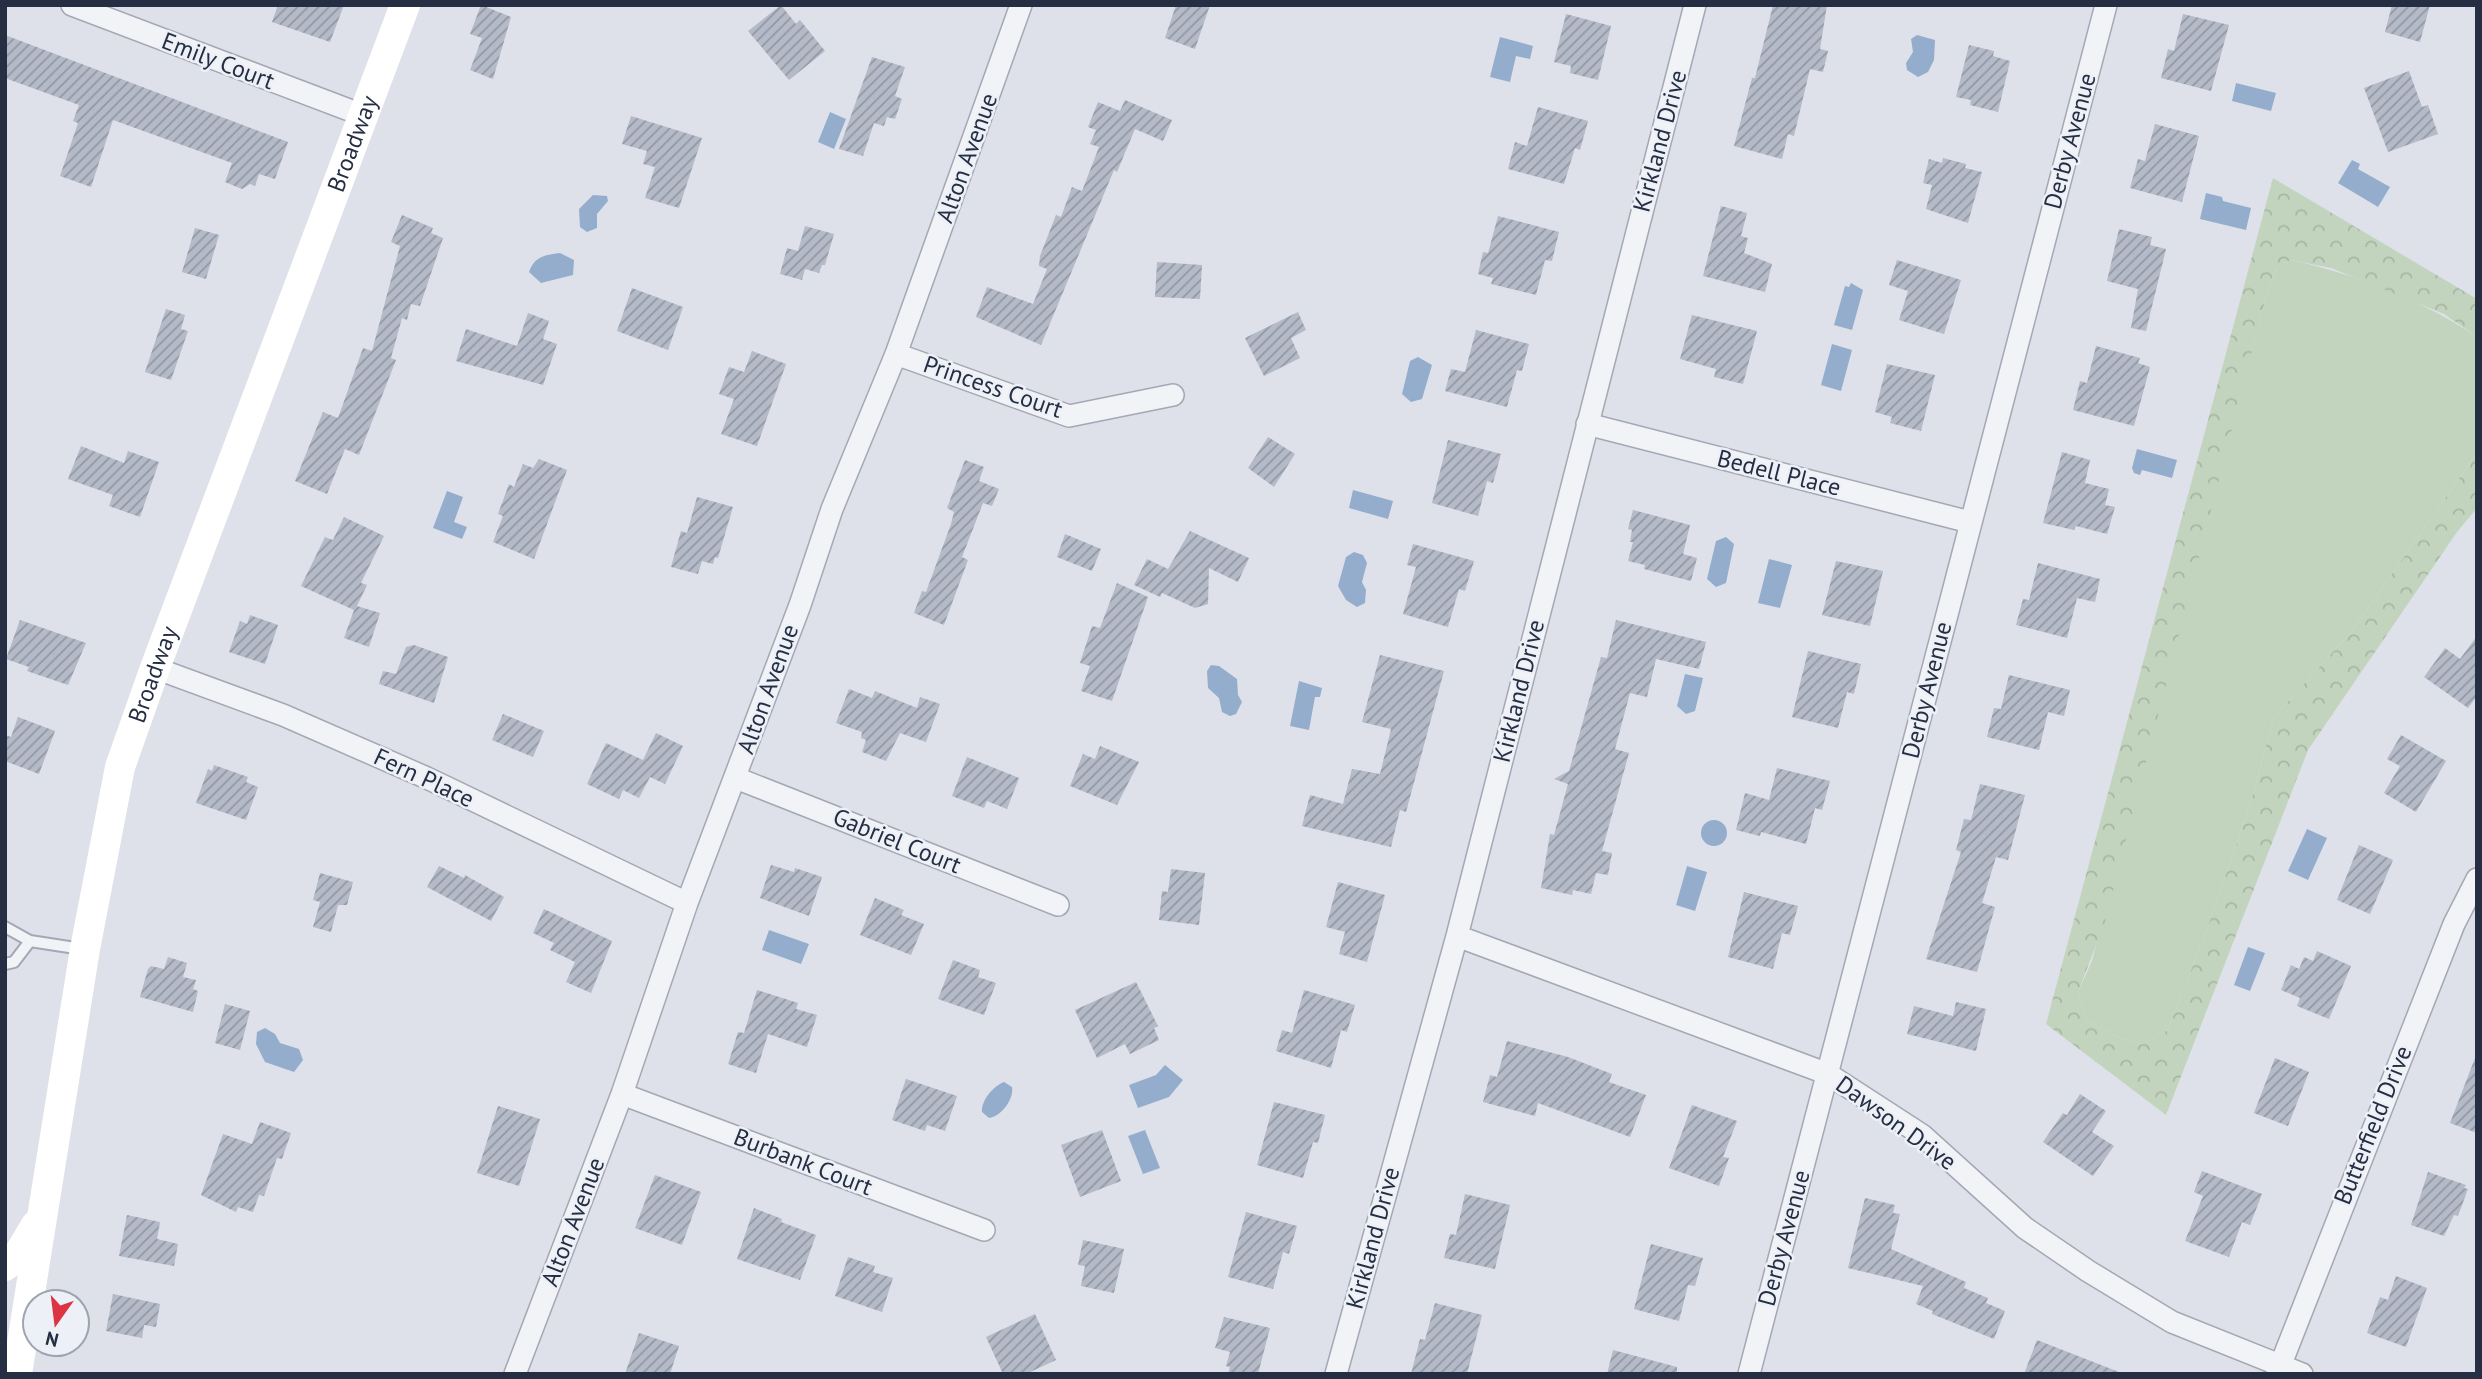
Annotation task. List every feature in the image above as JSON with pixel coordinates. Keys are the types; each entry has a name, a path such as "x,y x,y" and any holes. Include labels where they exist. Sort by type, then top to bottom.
{"main road":[{"name":"Broadway","path":"17,1374 85,949 120,767 405,5"},
{"path":"5,1266 19,1255 33,1234 45,1202"}],"street":[{"name":"Emily Court","path":"72,5 365,116"},
{"name":"Alton Avenue","path":"515,1374 621,1094 687,903 736,778 832,509 896,354 1021,5"},
{"name":"Kirkland Drive","path":"1336,1374 1457,936 1695,5"},
{"name":"Derby Avenue","path":"1748,1374 2106,5"},
{"name":"Princess Court","path":"896,354 1069,415 1173,395"},
{"name":"Bedell Place","path":"1587,424 1970,522"},
{"name":"Fern Place","path":"155,668 283,715 426,778 687,903"},
{"name":"Gabriel Court","path":"736,778 1058,905"},
{"name":"Butterfield Drive","path":"2278,1369 2454,924 2477,879"},
{"name":"Dawson Drive","path":"1457,936 1828,1074 1922,1135 2025,1228 2088,1272 2172,1322 2278,1369 2302,1374"},
{"name":"Burbank Court","path":"621,1094 984,1230"}],"lane":[{"path":"5,927 30,941 85,949"},
{"path":"5,964 14,962 30,941"}],"green space":[{"path":"2273,178 2477,299 2477,337 2444,314 2331,268 2291,260 2277,267 2267,293 2105,922 2078,992 2087,1021 2122,1039 2143,1044 2168,1030 2206,932 2250,805 2274,717 2352,631 2477,453 2477,508 2457,532 2308,750 2166,1115 2046,1024"},
{"path":"2291,260 2387,290 2434,311 2477,337 2477,453 2352,631 2274,717 2250,805 2206,932 2168,1030 2143,1044 2122,1039 2087,1021 2078,992 2092,961 2267,293 2277,267"}],"water":[{"path":"1917,35 1935,40 1934,60 1928,72 1918,77 1907,70 1906,63 1913,52 1911,39"},
{"path":"1500,37 1533,46 1530,59 1516,56 1510,82 1490,77"},
{"path":"2236,83 2276,93 2271,111 2232,101"},
{"path":"830,112 846,119 834,149 818,142"},
{"path":"2352,160 2360,164 2358,169 2390,187 2378,207 2338,183"},
{"path":"2206,193 2222,197 2223,201 2251,208 2246,230 2200,219"},
{"path":"593,195 607,196 608,201 597,214 597,228 587,232 580,227 579,209"},
{"path":"560,253 574,260 573,275 541,283 529,272 540,258"},
{"path":"1851,283 1863,290 1852,330 1834,325 1845,286 1849,287"},
{"path":"1832,344 1852,350 1841,391 1821,385"},
{"path":"1418,357 1432,365 1422,399 1411,402 1402,394 1410,361"},
{"path":"2137,449 2177,460 2172,478 2142,470 2140,475 2134,473 2132,468"},
{"path":"1353,490 1393,501 1388,519 1349,508"},
{"path":"447,491 463,497 454,522 467,527 462,539 433,528"},
{"path":"1726,537 1734,544 1726,583 1716,587 1707,579 1716,541"},
{"path":"1354,552 1363,555 1367,563 1362,582 1366,590 1365,603 1357,607 1346,600 1338,586 1346,557"},
{"path":"1769,559 1792,565 1780,608 1758,603"},
{"path":"1211,665 1219,666 1237,679 1238,695 1242,702 1236,714 1230,716 1222,712 1219,698 1208,688 1207,671"},
{"path":"1685,674 1703,678 1695,711 1686,714 1677,706"},
{"path":"1299,681 1322,688 1320,697 1315,697 1309,730 1290,726"},
{"path":"1714,820 1724,823 1727,833 1724,843 1714,846 1704,843 1701,833 1704,823"},
{"path":"2307,829 2327,838 2308,880 2288,871"},
{"path":"1687,866 1707,872 1695,911 1676,905"},
{"path":"769,930 809,944 801,964 762,950"},
{"path":"2248,947 2265,953 2250,991 2234,985"},
{"path":"265,1028 275,1034 280,1043 299,1049 303,1060 294,1072 265,1062 256,1044 257,1032"},
{"path":"1165,1065 1183,1080 1169,1097 1138,1108 1129,1085 1156,1075"},
{"path":"1004,1082 1012,1087 1009,1102 998,1114 989,1118 982,1112 983,1103 992,1090"},
{"path":"1145,1130 1160,1168 1143,1174 1128,1136"}],"building":[{"path":"278,5 344,5 330,42 272,22"},
{"path":"481,5 511,17 493,79 470,70 482,38 470,34"},
{"path":"781,5 796,24 800,20 825,51 789,80 748,31"},
{"path":"1176,5 1210,5 1195,49 1165,38"},
{"path":"1773,5 1827,5 1820,49 1828,51 1823,72 1810,69 1794,136 1788,134 1782,159 1734,146 1752,78 1755,78"},
{"path":"2392,5 2430,5 2420,42 2385,32"},
{"path":"1566,14 1611,26 1598,80 1570,73 1571,66 1554,62"},
{"path":"2183,14 2229,25 2211,91 2161,78 2168,49 2174,51"},
{"path":"5,35 288,142 275,179 259,174 255,186 250,184 242,189 225,182 232,163 113,120 91,187 60,176 78,123 73,121 79,105 5,78"},
{"path":"1969,45 1994,51 1993,56 2010,61 1998,112 1970,105 1971,100 1956,97"},
{"path":"872,57 905,67 895,96 902,99 895,119 887,117 884,126 874,123 863,156 839,149"},
{"path":"2409,71 2422,107 2428,105 2438,134 2388,152 2364,88"},
{"path":"1125,100 1172,120 1163,141 1135,129 1117,172 1114,170 1041,345 976,317 987,287 1033,304 1047,269 1039,266 1040,256 1056,215 1061,217 1072,187 1082,191 1099,147 1090,144 1096,130 1088,127 1098,102 1120,111"},
{"path":"1538,107 1588,121 1580,150 1575,148 1564,184 1508,169 1515,142 1527,146"},
{"path":"631,116 702,138 679,208 645,198 655,167 643,164 647,151 622,144"},
{"path":"2155,124 2199,136 2182,202 2130,188 2138,159 2145,161"},
{"path":"1943,158 1966,164 1965,168 1982,172 1968,223 1926,209 1932,185 1923,183 1929,159 1942,163"},
{"path":"1721,206 1747,213 1741,236 1748,238 1744,253 1772,264 1765,292 1703,276"},
{"path":"402,215 433,228 431,233 443,238 420,306 411,304 407,320 402,318 391,358 396,360 359,455 345,449 327,494 295,481 323,412 338,418 363,348 372,351 400,246 391,242"},
{"path":"1498,216 1559,232 1552,261 1545,260 1536,295 1491,284 1493,278 1478,274 1483,252 1488,253"},
{"path":"805,226 834,234 825,265 822,265 819,273 805,269 802,280 780,274 787,248 798,251"},
{"path":"195,228 219,235 206,279 182,272"},
{"path":"2119,229 2152,237 2150,245 2166,249 2146,331 2131,328 2138,289 2107,281"},
{"path":"1897,260 1961,280 1944,334 1899,320 1908,291 1889,285"},
{"path":"1157,262 1202,265 1200,299 1155,297"},
{"path":"632,288 683,307 668,350 617,331"},
{"path":"166,309 185,315 181,329 188,331 171,380 145,372"},
{"path":"1298,312 1306,330 1291,338 1300,358 1264,376 1245,338"},
{"path":"528,313 549,321 543,339 557,344 543,385 456,361 466,329 517,346"},
{"path":"1692,315 1757,331 1743,384 1714,377 1716,369 1680,359"},
{"path":"1476,330 1529,344 1522,371 1517,370 1507,407 1445,391 1451,369 1465,372"},
{"path":"2096,346 2140,358 2138,363 2150,367 2134,426 2073,410 2080,381 2087,383"},
{"path":"752,351 786,364 757,446 721,434 734,399 719,394 729,367 744,372"},
{"path":"1887,364 1935,375 1921,431 1890,423 1892,417 1875,412"},
{"path":"1268,437 1295,454 1274,487 1248,468"},
{"path":"1448,440 1501,454 1493,483 1487,481 1478,516 1432,503"},
{"path":"81,446 124,463 128,451 159,462 140,517 109,506 113,495 68,479"},
{"path":"2062,452 2090,460 2085,483 2109,489 2105,505 2115,507 2107,534 2076,526 2074,530 2043,523"},
{"path":"539,459 567,470 534,559 493,542 503,516 498,514 509,484 514,487 523,464 533,468"},
{"path":"965,460 984,467 979,481 999,489 992,506 983,503 962,557 968,560 944,625 914,613 922,591 926,592 951,524 954,512 947,508"},
{"path":"697,497 733,507 718,558 715,557 713,564 702,561 698,574 671,567 681,531 687,533"},
{"path":"1633,510 1690,525 1683,554 1697,558 1691,581 1644,569 1645,565 1628,561 1633,542 1630,542 1632,530 1628,529"},
{"path":"344,517 384,536 361,583 367,585 357,606 380,613 369,647 344,638 354,610 301,586 325,537 333,540"},
{"path":"1190,531 1249,558 1238,582 1209,568 1208,604 1195,608 1162,593 1160,597 1134,585 1147,559 1168,569"},
{"path":"1065,534 1101,549 1092,571 1057,557"},
{"path":"1413,544 1474,561 1465,591 1459,589 1448,627 1403,614 1416,567 1407,565"},
{"path":"1836,561 1883,571 1870,626 1822,615"},
{"path":"2038,563 2100,579 2095,602 2077,598 2067,638 2016,625 2023,599 2029,600"},
{"path":"1117,583 1148,597 1112,701 1081,691 1090,666 1080,663 1092,626 1100,628"},
{"path":"250,615 278,625 265,664 229,652 240,621 247,624"},
{"path":"20,620 86,643 68,685 27,671 29,667 6,659"},
{"path":"1616,620 1706,642 1699,669 1656,659 1647,697 1630,693 1615,749 1629,753 1602,851 1612,853 1608,875 1596,873 1591,894 1573,890 1572,895 1541,888 1550,834 1554,835 1568,784 1554,779 1569,771 1601,657 1607,658"},
{"path":"2477,636 2477,696 2468,708 2424,677 2445,648 2460,659"},
{"path":"414,645 448,657 434,703 379,684 383,671 396,674 406,647"},
{"path":"1808,651 1861,664 1854,694 1847,692 1838,728 1792,717"},
{"path":"1380,655 1444,671 1406,812 1400,810 1391,847 1302,826 1310,795 1343,804 1352,769 1380,774 1391,729 1362,722"},
{"path":"2009,675 2070,690 2064,716 2048,712 2039,750 1987,737 1994,708 2001,709"},
{"path":"849,689 872,698 875,691 917,708 920,697 940,704 926,742 900,733 886,761 862,752 866,740 861,738 862,732 836,723"},
{"path":"503,714 544,731 533,757 492,740"},
{"path":"18,717 55,731 39,774 5,761 5,735 11,737"},
{"path":"656,733 683,746 665,784 650,777 639,798 623,790 619,799 587,784 606,743 643,760"},
{"path":"2401,735 2446,761 2416,812 2384,793 2400,766 2387,759"},
{"path":"1100,746 1139,762 1117,805 1070,786 1083,754 1095,759"},
{"path":"967,757 1019,778 1007,809 987,801 984,808 952,796"},
{"path":"214,765 248,777 246,782 258,787 246,820 196,803 208,769 212,771"},
{"path":"1777,768 1830,781 1822,810 1815,808 1806,844 1761,832 1760,836 1736,830 1745,793 1769,800"},
{"path":"1980,784 2025,795 2008,860 1996,857 1982,903 1995,907 1977,972 1926,959 1961,852 1956,850 1964,819 1971,820"},
{"path":"2359,845 2393,860 2370,914 2337,900"},
{"path":"771,865 794,872 795,868 822,877 809,916 760,898"},
{"path":"439,866 464,878 465,875 504,897 491,921 427,887"},
{"path":"1171,869 1205,873 1199,925 1159,920 1162,891 1168,892"},
{"path":"320,873 353,882 347,905 338,905 331,932 313,927 320,902 313,900"},
{"path":"1338,882 1385,895 1367,962 1339,954 1345,932 1326,927"},
{"path":"1744,892 1798,906 1790,935 1782,933 1773,969 1728,957"},
{"path":"875,898 904,910 901,915 924,924 911,955 860,935"},
{"path":"544,909 612,941 591,993 566,982 575,962 550,950 554,943 533,933"},
{"path":"2317,951 2351,966 2329,1019 2297,1006 2300,998 2281,990 2291,965 2299,969 2304,957 2313,961"},
{"path":"168,957 187,963 183,977 196,980 193,989 198,991 193,1012 140,997 148,969 151,966 164,969"},
{"path":"953,960 980,970 978,977 996,983 984,1015 938,999"},
{"path":"1136,982 1158,1026 1154,1028 1159,1040 1130,1054 1125,1044 1097,1058 1075,1010"},
{"path":"757,990 798,1003 796,1009 817,1015 807,1047 768,1034 756,1073 728,1064 738,1032 744,1033"},
{"path":"1304,990 1355,1005 1347,1032 1341,1030 1331,1068 1276,1051 1282,1030 1292,1033"},
{"path":"1956,1002 1986,1009 1976,1051 1907,1034 1914,1006 1953,1016"},
{"path":"225,1004 250,1011 240,1050 215,1043"},
{"path":"1507,1041 1568,1057 1612,1074 1609,1082 1646,1095 1630,1137 1538,1103 1535,1116 1483,1102 1490,1075 1497,1077"},
{"path":"2275,1058 2309,1072 2288,1126 2254,1113"},
{"path":"2477,1058 2477,1133 2450,1123"},
{"path":"906,1079 957,1096 945,1131 927,1125 925,1131 892,1120"},
{"path":"2080,1094 2106,1111 2092,1132 2114,1146 2093,1176 2043,1142 2063,1113 2067,1115"},
{"path":"1274,1102 1325,1115 1318,1143 1313,1142 1303,1178 1257,1165"},
{"path":"1692,1105 1737,1121 1723,1157 1729,1158 1719,1186 1669,1168"},
{"path":"498,1106 540,1119 519,1186 477,1173"},
{"path":"260,1122 291,1133 282,1159 277,1158 264,1196 259,1195 253,1212 238,1207 236,1212 201,1195 223,1134 252,1144"},
{"path":"1102,1130 1121,1181 1080,1197 1061,1145"},
{"path":"2202,1171 2262,1194 2250,1225 2242,1222 2229,1257 2185,1241 2203,1196 2194,1192"},
{"path":"2428,1172 2466,1185 2464,1188 2468,1189 2458,1216 2454,1215 2444,1236 2411,1225"},
{"path":"655,1175 701,1192 682,1245 635,1228"},
{"path":"1465,1194 1510,1205 1495,1269 1444,1258 1450,1234 1456,1235"},
{"path":"1865,1198 1895,1205 1893,1213 1900,1214 1891,1249 1966,1282 1964,1288 1988,1298 1986,1303 2005,1311 1994,1339 1932,1314 1933,1311 1916,1304 1923,1286 1848,1268"},
{"path":"754,1208 816,1235 800,1280 737,1259"},
{"path":"1246,1212 1297,1226 1289,1254 1283,1252 1273,1289 1228,1277"},
{"path":"127,1215 160,1222 157,1239 178,1244 174,1266 119,1256"},
{"path":"1083,1240 1124,1249 1114,1293 1081,1286 1085,1266 1078,1265"},
{"path":"1651,1244 1703,1258 1695,1286 1688,1285 1679,1321 1634,1309"},
{"path":"848,1257 875,1266 873,1272 893,1278 882,1312 835,1296"},
{"path":"2396,1276 2427,1288 2406,1347 2367,1333 2380,1297 2388,1300"},
{"path":"113,1294 160,1304 156,1327 144,1325 142,1338 106,1331"},
{"path":"1435,1303 1482,1315 1467,1374 1411,1374 1420,1339 1425,1340"},
{"path":"1035,1314 1056,1360 1026,1374 1003,1374 986,1337"},
{"path":"1224,1317 1270,1328 1258,1374 1228,1374 1230,1367 1226,1366 1230,1352 1215,1348"},
{"path":"639,1333 679,1346 670,1374 625,1374"},
{"path":"2037,1340 2119,1372 2119,1374 2024,1374"},
{"path":"1613,1350 1677,1367 1677,1374 1607,1374"}]}
